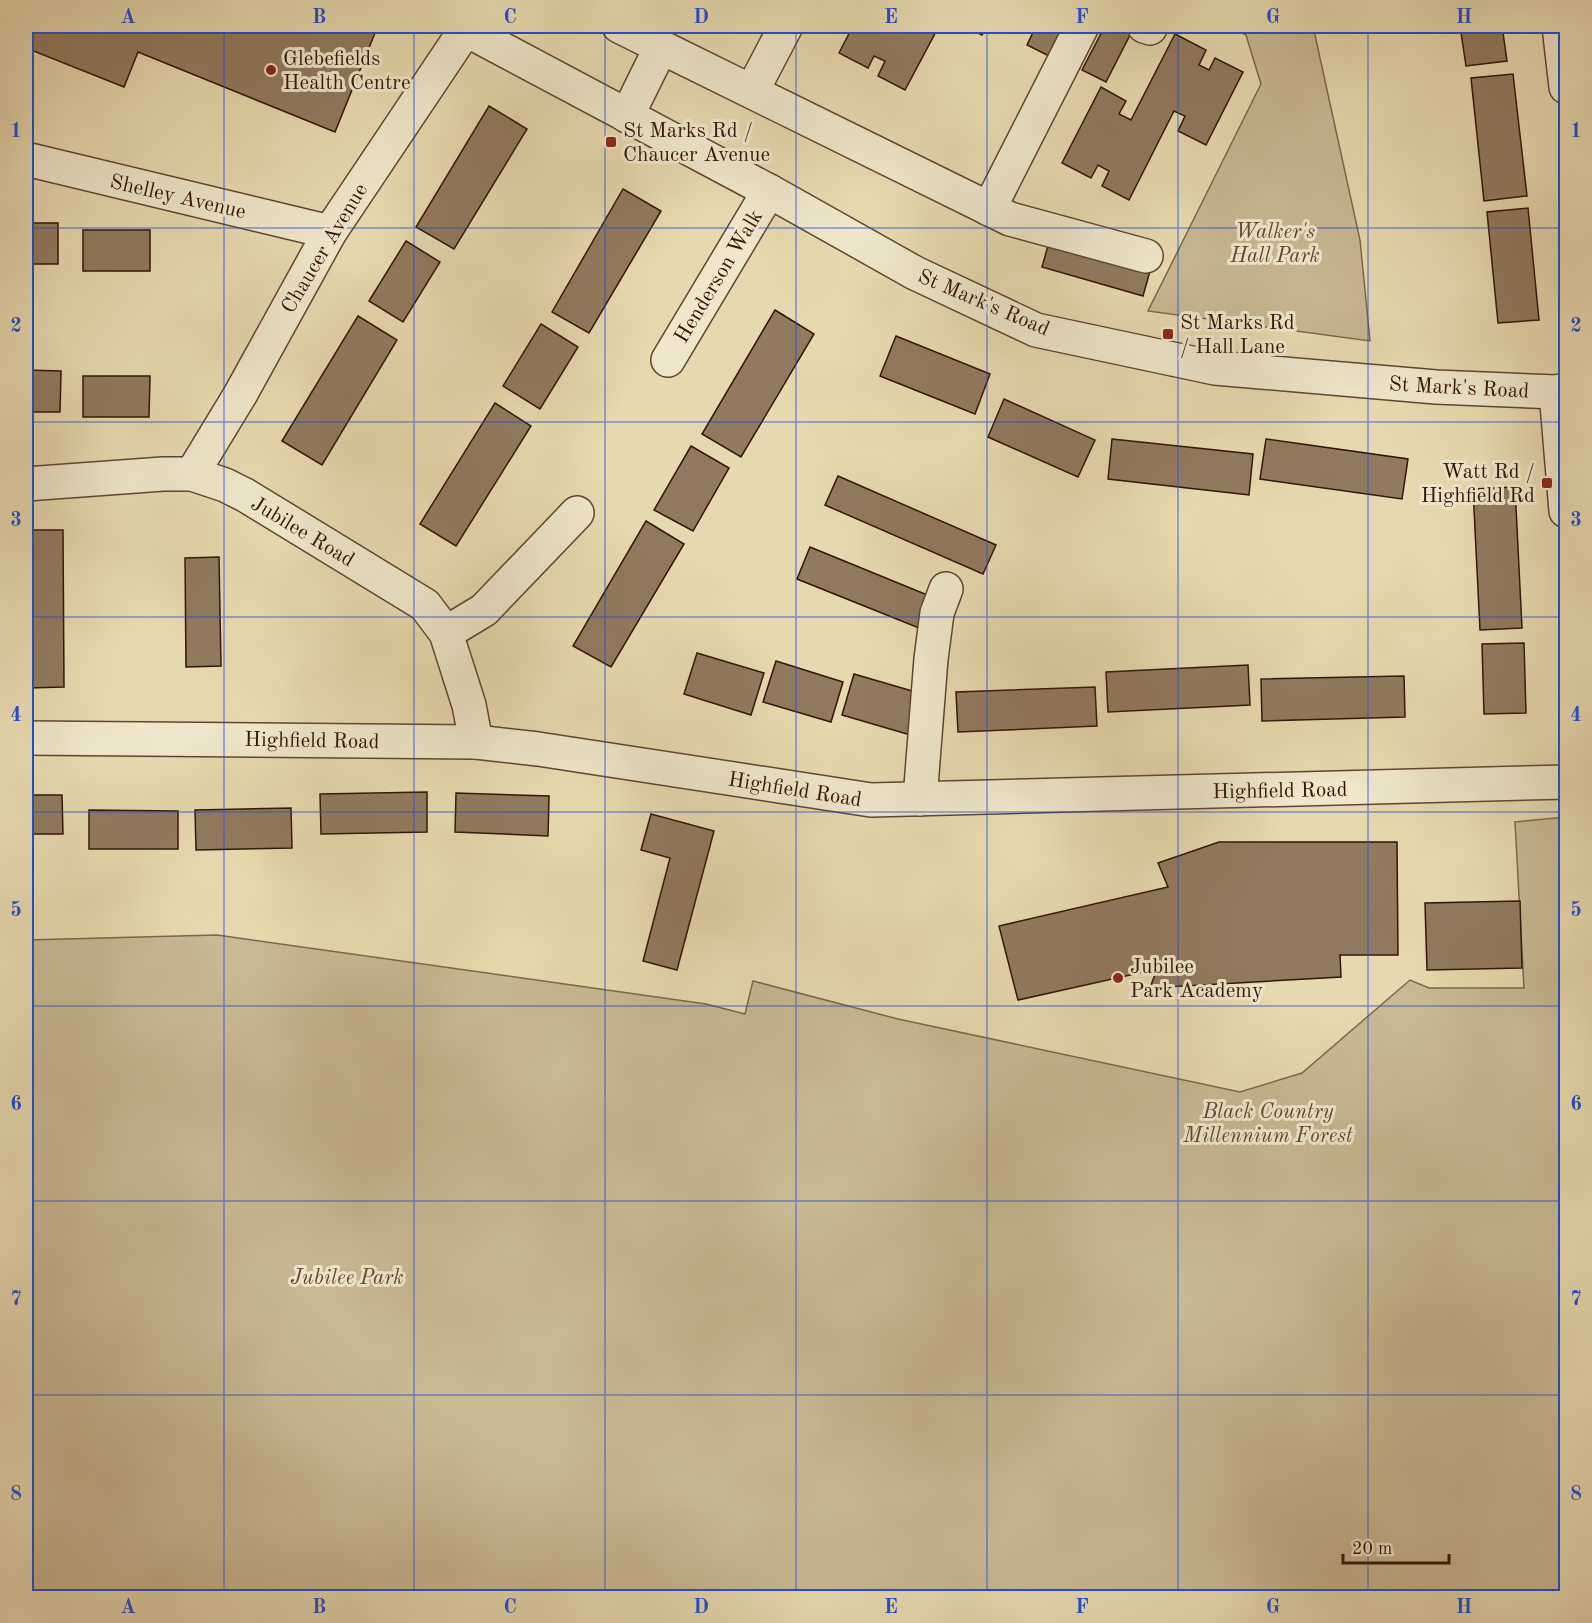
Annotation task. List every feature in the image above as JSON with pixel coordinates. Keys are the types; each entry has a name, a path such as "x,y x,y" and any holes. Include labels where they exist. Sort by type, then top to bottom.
{"street":[{"path":"620,26 1010,219 1146,256"},
{"path":"752,92 786,26"},
{"path":"989,208 1082,26"},
{"path":"1559,26 1566,87"},
{"name":"St Mark's Road","path":"463,27 769,191 915,273 1036,330 1215,368 1436,387 1561,391"},
{"name":"Chaucer Avenue","path":"192,474 240,395 330,232 463,27"},
{"path":"627,116 661,47"},
{"name":"Shelley Avenue","path":"26,159 330,232"},
{"name":"Henderson Walk","path":"668,360 769,191"},
{"path":"1561,391 1566,511"},
{"name":"Jubilee Road","path":"26,484 163,474 192,474 225,484 425,604 446,633 469,705 476,742"},
{"path":"446,633 484,610 577,513"},
{"path":"920,799 931,659 937,612 945,590"},
{"name":"Highfield Road","path":"26,738 476,742 538,749 872,800 1566,782"}],"green space":[{"name":"Walker's Hall Park","path":"1230,26 1313,26 1360,240 1370,341 1148,311 1261,84 1246,35"},
{"name":"Jubilee Park","path":"1566,817 1566,1597 26,1597 26,940 217,935 706,1004 745,1014 753,981 898,1019 1240,1092 1302,1073 1410,980 1429,988 1524,988 1515,822"}],"building":[{"name":"Glebefields Health Centre","path":"26,26 357,26 375,33 335,132 138,52 124,87 26,48"},
{"path":"853,26 939,26 905,90 878,76 885,61 874,56 868,68 839,53"},
{"path":"963,26 987,26 982,35"},
{"path":"1036,26 1067,26 1051,57 1027,45"},
{"path":"1105,26 1117,26 1131,33 1106,82 1082,70"},
{"path":"1460,26 1502,26 1507,61 1466,66"},
{"path":"1175,34 1206,50 1199,65 1209,70 1215,58 1243,72 1206,145 1178,131 1185,116 1174,111 1129,200 1102,186 1109,171 1098,165 1091,178 1062,163 1101,87 1126,101 1119,114 1131,120"},
{"path":"1513,74 1527,196 1484,201 1471,78"},
{"path":"489,106 527,129 454,249 416,227"},
{"path":"623,189 661,211 589,333 552,312"},
{"path":"1528,208 1539,320 1498,323 1487,212"},
{"path":"26,223 58,223 58,264 26,264"},
{"path":"83,230 150,230 150,271 83,271"},
{"path":"406,241 440,262 403,322 369,301"},
{"path":"1049,242 1150,271 1143,296 1042,267"},
{"path":"775,310 814,334 741,457 702,434"},
{"path":"358,316 397,340 322,465 282,441"},
{"path":"541,324 578,347 540,409 503,386"},
{"path":"896,336 990,374 975,414 880,376"},
{"path":"26,370 61,371 60,412 26,412"},
{"path":"83,376 150,376 149,417 83,417"},
{"path":"1004,399 1095,440 1078,477 988,437"},
{"path":"495,403 531,426 456,546 420,524"},
{"path":"1112,439 1253,454 1249,495 1108,479"},
{"path":"1266,439 1408,459 1402,499 1260,479"},
{"path":"691,446 729,468 693,531 654,510"},
{"path":"838,476 996,545 983,574 825,505"},
{"path":"1515,487 1522,628 1480,630 1473,489"},
{"path":"646,521 684,544 611,667 573,646"},
{"path":"26,530 63,530 64,687 27,688"},
{"path":"810,547 937,599 924,630 797,579"},
{"path":"219,557 221,666 186,667 185,558"},
{"path":"1524,643 1526,713 1484,714 1482,644"},
{"path":"697,653 764,673 751,715 684,694"},
{"path":"776,661 843,682 831,722 763,702"},
{"path":"1248,665 1250,705 1108,712 1106,672"},
{"path":"854,674 926,695 914,736 842,715"},
{"path":"1404,676 1405,717 1262,721 1261,679"},
{"path":"1095,687 1097,726 958,732 956,692"},
{"path":"427,792 427,832 321,834 320,794"},
{"path":"456,793 549,796 548,836 455,832"},
{"path":"26,795 62,795 63,834 26,834"},
{"path":"291,808 292,848 196,850 195,810"},
{"path":"89,810 178,811 178,849 89,849"},
{"path":"651,814 714,831 677,970 643,961 670,858 641,850"},
{"path":"1219,842 1397,842 1398,955 1340,955 1341,977 1150,988 1157,969 1018,1000 999,926 1168,887 1158,863"},
{"path":"1520,901 1522,968 1427,970 1425,903"}],"place":[{"name":"Glebefields Health Centre","path":"271,70"},
{"name":"St Marks Rd / Chaucer Avenue","path":"611,142"},
{"name":"St Marks Rd / Hall Lane","path":"1168,334"},
{"name":"Watt Rd / Highfield Rd","path":"1547,483"},
{"name":"Jubilee Park Academy","path":"1118,978"}],"park label":[{"name":"Black Country Millennium Forest","path":"1268,1123"}]}
